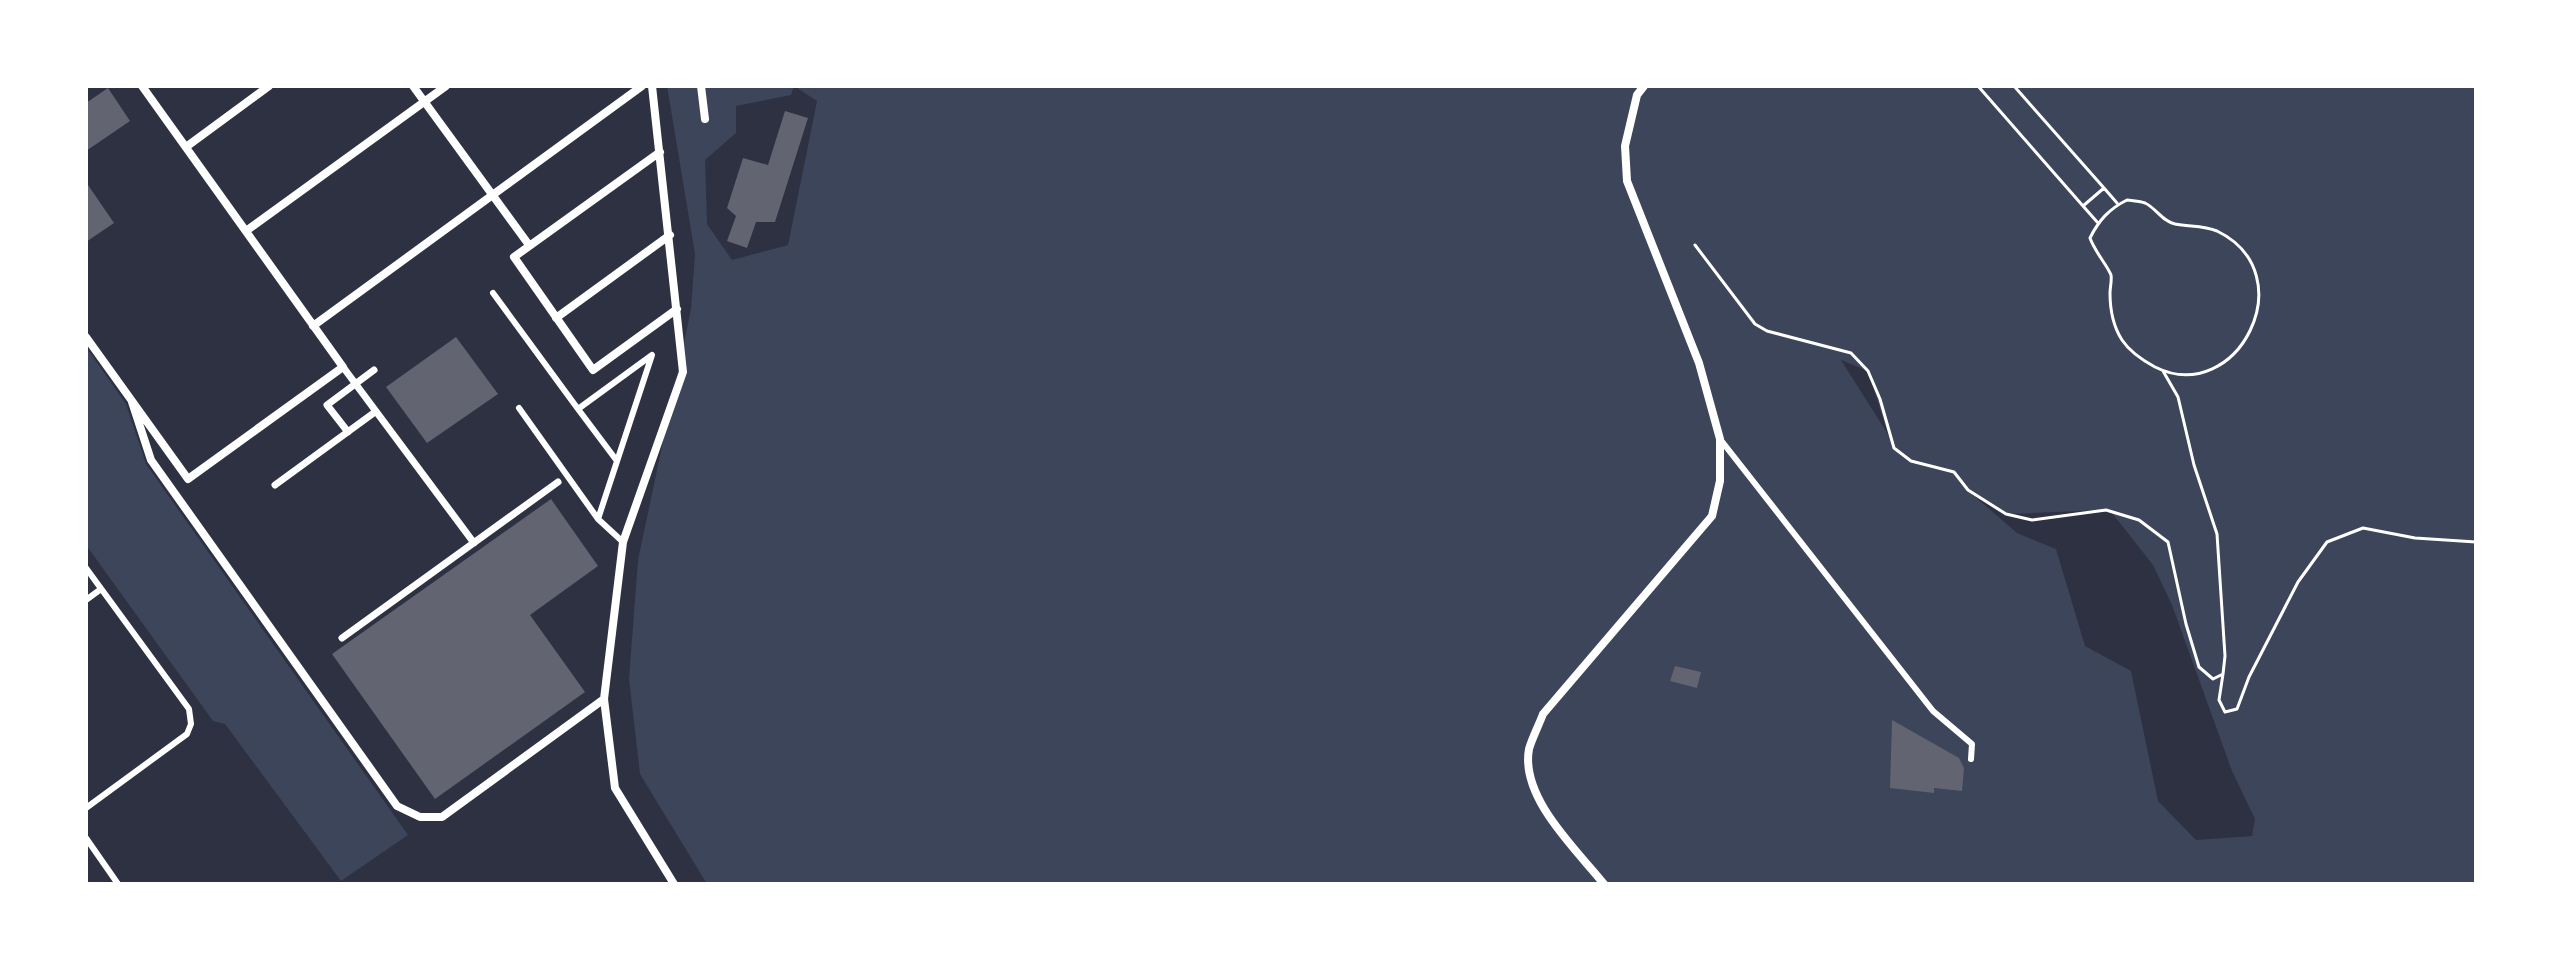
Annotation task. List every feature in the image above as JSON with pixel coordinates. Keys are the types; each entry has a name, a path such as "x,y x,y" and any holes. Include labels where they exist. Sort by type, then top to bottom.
{"street":[{"path":"142,86 375,412 474,543"},
{"path":"186,147 269,86"},
{"path":"413,86 529,245"},
{"path":"246,231 446,86"},
{"path":"313,326 642,86"},
{"path":"652,86 683,372 623,542 604,699 615,788 674,884"},
{"path":"701,86 705,119"},
{"path":"1604,884 1540,805 1531,777 1529,750 1543,714 1712,516 1720,481 1720,439 1699,363 1627,181 1625,146 1637,95 1644,86"},
{"path":"660,152 514,257 593,370 677,309"},
{"path":"556,318 670,235"},
{"path":"86,337 188,479 343,367"},
{"path":"348,432 327,405 374,370"},
{"path":"132,402 151,460 397,806 420,817 442,817 604,699"},
{"path":"275,485 375,412"},
{"path":"342,638 558,482"}],"lane":[{"path":"493,293 617,461"},
{"path":"578,409 652,355 598,519"},
{"path":"519,408 598,519 623,542"},
{"path":"1720,439 1933,711 1972,744 1971,759"},
{"path":"86,568 189,709 191,724 187,734 86,808"},
{"path":"86,600 101,589"},
{"path":"86,838 118,884"}],"path":[{"path":"1978,86 2098,223"},
{"path":"2014,86 2118,205"},
{"path":"2083,206 2104,188"},
{"path":"2127,200 2146,204 2172,224 2194,225 2216,231 2236,244 2250,263 2258,285 2259,309 2251,333 2235,354 2214,368 2188,374 2163,371 2140,359 2122,341 2112,317 2111,276 2096,254 2090,238 2098,223 2118,205 2127,200"},
{"path":"1695,245 1755,324 1767,331 1851,353 1868,371 1880,399 1894,448 1911,461 1954,472 1968,490 2006,514 2032,520 2106,510 2139,520 2168,542 2199,667 2213,679 2223,674"},
{"path":"2163,371 2178,397 2194,465 2217,534 2225,656 2219,700 2225,712 2237,709 2249,677 2298,582 2327,542 2363,528 2415,538 2476,542"}],"shaded area":[{"path":"667,86 794,86 2476,86 2476,884 707,884 640,774 629,679 638,560 691,309 695,254","holes":["794,86 817,101 788,245 732,260 707,224 705,160 736,133 736,106 791,95","1841,360 1868,371 1888,435","1958,482 2006,514 2106,510 2112,513 2153,565 2172,605 2232,771 2255,819 2252,836 2196,840 2158,801 2131,671 2085,646 2056,549 2017,533"]},
{"path":"86,347 126,404 146,464 408,835 341,881 225,724 213,721 86,545"}],"building":[{"path":"108,88 130,121 86,151 86,103"},
{"path":"785,111 808,118 775,222 756,222 747,248 727,241 736,216 727,208 743,158 768,165"},
{"path":"86,182 114,223 86,242"},
{"path":"456,337 498,394 427,443 386,387"},
{"path":"551,499 598,566 530,615 585,692 435,799 332,654"},
{"path":"1675,666 1701,672 1697,688 1670,681"},
{"path":"1892,720 1959,758 1964,768 1962,791 1934,788 1934,793 1890,788"}]}
